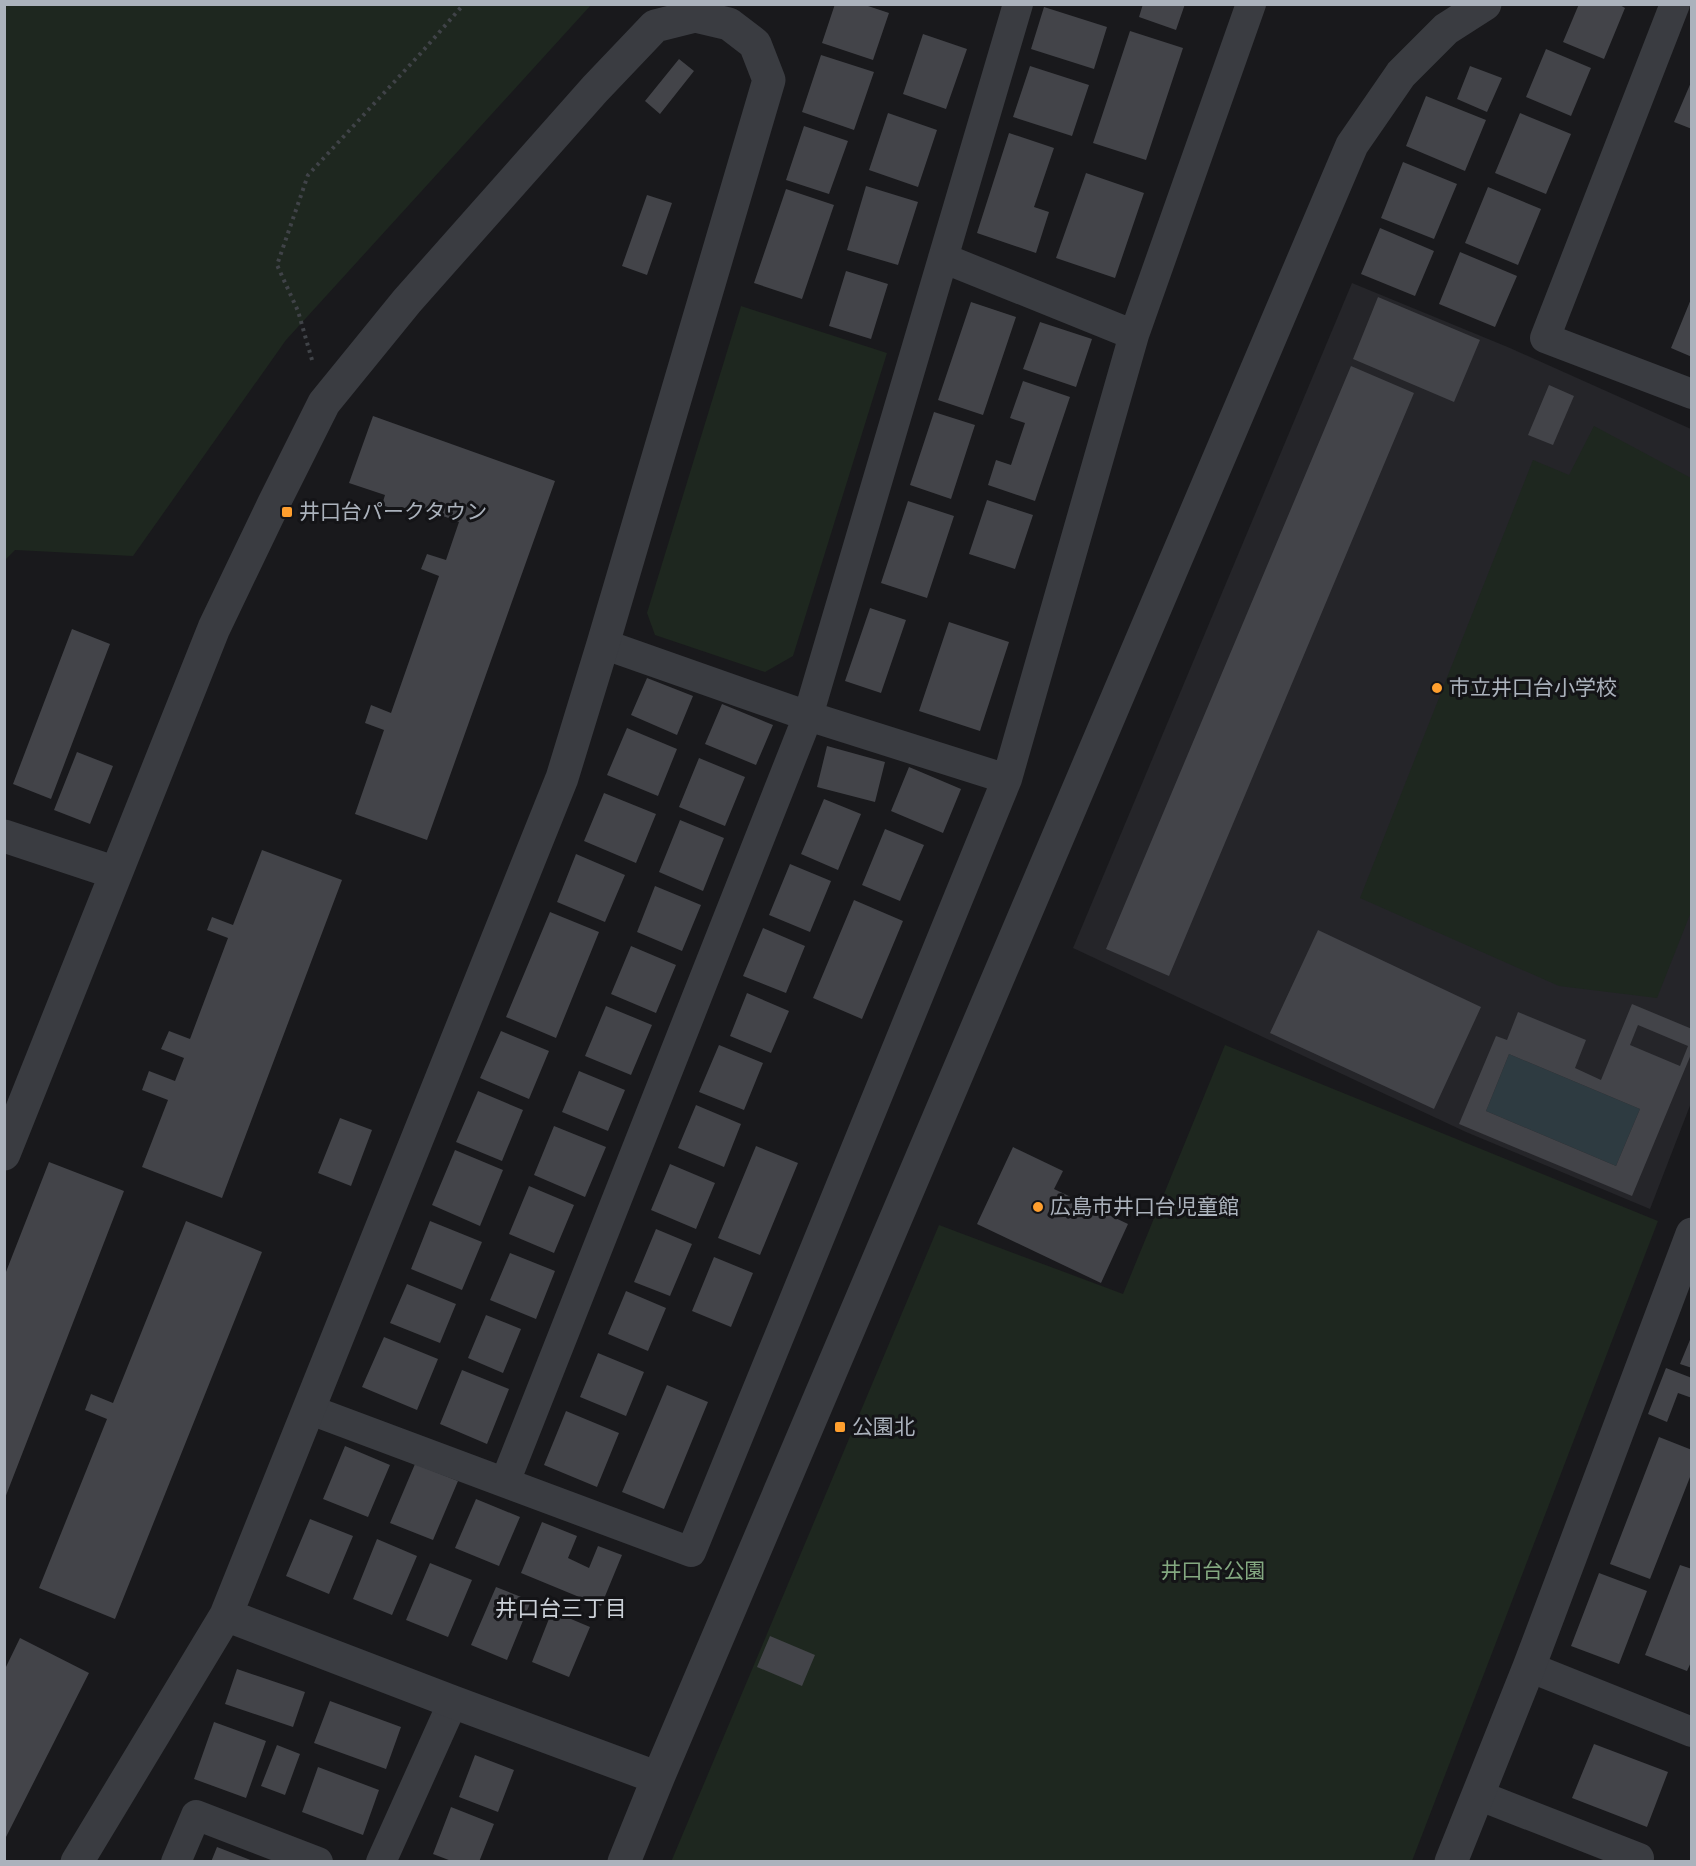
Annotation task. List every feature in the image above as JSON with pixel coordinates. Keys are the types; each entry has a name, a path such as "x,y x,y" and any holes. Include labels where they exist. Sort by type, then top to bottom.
{"street":[{"path":"505,1482 808,716 1018,4"},
{"path":"308,1409 691,1552 1006,779 1134,335 1251,4"},
{"path":"624,1862 1352,145 1401,75 1446,29 1485,4"},
{"path":"1676,4 1545,338 1692,394"},
{"path":"4,1154 214,628 324,403 407,301 595,89 656,26 695,16 729,24 755,44 769,80 562,778 226,1615 77,1862"},
{"path":"943,258 1134,335"},
{"path":"603,644 808,716 1006,779"},
{"path":"4,836 116,873"},
{"path":"1451,1862 1529,1666 1692,1234"},
{"path":"226,1615 658,1778"},
{"path":"1529,1666 1692,1732"},
{"path":"381,1862 453,1702"},
{"path":"1478,1795 1639,1858 1637,1862"},
{"path":"176,1862 196,1815 318,1862"}],"path":[{"path":"324,403 298,311 277,265 304,186 308,175 422,53 464,4"}],"shaded area":[{"name":"市立井口台小学校","path":"1352,283 1510,348 1691,429 1691,1103 1650,1209 1466,1132 1073,948"},
{"path":"1509,1054 1640,1109 1616,1166 1486,1111"}],"green space":[{"path":"5,4 591,5 286,340 133,556 15,550 5,560"},
{"path":"741,306 887,353 793,656 765,672 655,635 647,613"},
{"path":"1594,426 1691,478 1691,912 1657,998 1559,986 1360,898 1533,460 1569,475"},
{"name":"井口台公園","path":"1225,1045 1658,1221 1412,1861 671,1862 939,1225 1123,1294"}],"building":[{"path":"835,4 862,4 889,13 873,60 822,43"},
{"path":"1143,4 1185,4 1176,30 1139,17"},
{"path":"1579,4 1618,4 1625,8 1604,59 1563,42"},
{"path":"1044,7 1107,27 1094,69 1031,49"},
{"path":"1130,31 1183,48 1146,160 1093,143"},
{"path":"923,34 967,49 946,109 903,94"},
{"path":"1546,49 1591,68 1571,116 1526,97"},
{"path":"821,55 874,72 854,130 802,112"},
{"path":"679,59 694,71 660,114 645,101"},
{"path":"1030,66 1089,85 1072,136 1013,117"},
{"path":"1470,66 1502,78 1487,112 1457,99"},
{"path":"1692,80 1692,129 1674,122"},
{"path":"1426,96 1486,120 1465,171 1406,146"},
{"path":"888,113 937,130 918,187 869,170"},
{"path":"1520,113 1571,134 1546,194 1495,173"},
{"path":"804,126 848,141 829,194 786,180"},
{"path":"1009,133 1054,148 1034,207 1049,212 1036,253 977,233"},
{"path":"1403,162 1457,184 1434,239 1381,218"},
{"path":"1086,173 1144,193 1115,278 1056,258"},
{"path":"866,186 918,202 898,265 847,250"},
{"path":"1488,187 1541,209 1518,265 1465,243"},
{"path":"786,189 834,205 802,299 754,283"},
{"path":"647,195 672,203 647,275 622,266"},
{"path":"1380,228 1434,251 1415,296 1361,274"},
{"path":"1460,252 1517,276 1495,327 1439,304"},
{"path":"846,271 888,284 871,339 829,326"},
{"path":"1378,297 1480,340 1454,402 1353,359"},
{"path":"1692,299 1692,357 1671,348"},
{"path":"971,302 1016,317 983,415 938,400"},
{"path":"1040,322 1092,339 1076,387 1023,369"},
{"path":"1351,366 1414,393 1169,976 1106,949"},
{"path":"1023,381 1070,397 1035,501 988,485 996,460 1011,465 1025,423 1010,418"},
{"path":"1549,385 1574,396 1553,445 1528,435"},
{"path":"934,412 975,425 951,499 910,485"},
{"path":"373,416 555,481 427,840 355,814 384,730 365,723 371,705 391,713 439,576 421,569 427,554 446,560 459,522 414,505 411,515 382,505 385,495 349,483"},
{"path":"987,500 1033,515 1015,569 969,554"},
{"path":"908,501 954,516 927,598 881,583"},
{"path":"870,608 906,620 881,693 845,681"},
{"path":"949,622 1009,642 980,731 919,711"},
{"path":"72,629 110,644 51,799 13,784"},
{"path":"647,678 693,696 677,735 631,715"},
{"path":"722,704 773,725 756,765 705,744"},
{"path":"627,728 677,749 658,796 607,775"},
{"path":"827,746 885,762 875,802 817,787"},
{"path":"77,752 113,766 90,824 54,810"},
{"path":"699,758 745,777 725,826 679,807"},
{"path":"909,767 961,789 943,833 891,811"},
{"path":"604,793 656,814 636,863 584,841"},
{"path":"824,799 861,814 838,870 801,854"},
{"path":"680,820 724,838 703,891 659,872"},
{"path":"885,829 924,845 900,901 862,885"},
{"path":"262,850 342,880 222,1198 142,1167 168,1100 142,1090 149,1071 175,1081 184,1058 161,1049 169,1031 190,1039 228,938 207,930 212,917 233,925"},
{"path":"576,854 625,875 605,922 557,902"},
{"path":"790,864 831,881 810,932 769,915"},
{"path":"655,886 701,905 682,951 637,932"},
{"path":"854,900 903,921 862,1019 813,998"},
{"path":"550,912 599,932 556,1038 506,1017"},
{"path":"763,928 805,946 786,993 743,976"},
{"path":"1318,930 1481,1007 1434,1109 1270,1033"},
{"path":"631,946 676,965 656,1013 611,994"},
{"path":"747,993 789,1011 771,1053 730,1036"},
{"path":"1632,1004 1692,1029 1692,1052 1632,1196 1459,1124 1496,1036 1507,1040 1518,1012 1586,1040 1575,1068 1601,1080","holes":["1638,1025 1688,1046 1680,1066 1630,1045","1509,1054 1640,1109 1616,1166 1486,1111"]},
{"path":"606,1006 652,1025 631,1075 585,1056"},
{"path":"501,1031 549,1051 529,1099 480,1078"},
{"path":"719,1045 763,1063 744,1110 699,1092"},
{"path":"579,1071 625,1090 608,1131 562,1112"},
{"path":"478,1091 523,1110 502,1161 456,1142"},
{"path":"696,1105 741,1124 724,1167 678,1148"},
{"path":"340,1118 372,1130 351,1186 318,1173"},
{"path":"554,1126 606,1147 585,1197 534,1175"},
{"path":"756,1146 798,1163 760,1255 718,1238"},
{"name":"広島市井口台児童館","path":"1013,1147 1063,1171 1054,1189 1128,1224 1101,1283 977,1224"},
{"path":"455,1150 503,1170 480,1226 432,1205"},
{"path":"49,1162 124,1191 5,1498 4,1277"},
{"path":"670,1164 715,1183 696,1229 651,1210"},
{"path":"529,1186 574,1205 554,1253 509,1234"},
{"path":"186,1221 262,1252 115,1619 39,1588 107,1419 85,1410 91,1394 113,1403"},
{"path":"430,1221 482,1242 462,1290 411,1269"},
{"path":"656,1229 692,1244 670,1296 634,1282"},
{"path":"510,1253 555,1271 536,1319 490,1300"},
{"path":"714,1257 753,1273 731,1327 692,1311"},
{"path":"407,1284 456,1304 440,1343 390,1323"},
{"path":"626,1291 666,1308 648,1351 608,1334"},
{"path":"486,1315 521,1329 503,1373 468,1358"},
{"path":"1692,1335 1692,1368 1680,1364"},
{"path":"384,1337 438,1359 417,1410 362,1387"},
{"path":"598,1353 644,1372 626,1416 580,1397"},
{"path":"1666,1368 1692,1378 1692,1398 1678,1393 1667,1422 1648,1414"},
{"path":"462,1370 509,1389 487,1444 440,1424"},
{"path":"667,1385 708,1402 664,1509 622,1492"},
{"path":"566,1411 619,1433 597,1487 544,1465"},
{"path":"1659,1437 1692,1450 1692,1472 1650,1579 1610,1564"},
{"path":"345,1446 390,1465 368,1517 323,1499"},
{"path":"415,1464 458,1481 433,1540 390,1523"},
{"path":"476,1499 520,1517 499,1566 455,1548"},
{"path":"310,1519 353,1536 329,1594 286,1576"},
{"path":"542,1522 577,1536 568,1558 589,1568 598,1546 622,1555 601,1606 521,1573"},
{"path":"377,1539 417,1556 392,1615 353,1599"},
{"path":"430,1563 472,1580 448,1637 406,1620"},
{"path":"1680,1565 1692,1569 1692,1660 1687,1671 1645,1655"},
{"path":"1599,1573 1647,1591 1619,1664 1571,1646"},
{"path":"496,1587 531,1601 507,1660 471,1645"},
{"path":"552,1611 590,1627 569,1677 532,1662"},
{"path":"770,1636 815,1655 802,1686 757,1667"},
{"path":"20,1638 89,1673 5,1839 5,1669"},
{"path":"237,1669 305,1692 293,1727 225,1704"},
{"path":"330,1701 401,1727 386,1769 314,1743"},
{"path":"214,1722 266,1741 246,1798 194,1779"},
{"path":"1594,1744 1668,1772 1647,1827 1572,1798"},
{"path":"277,1745 300,1754 285,1795 261,1786"},
{"path":"475,1755 514,1770 498,1812 459,1797"},
{"path":"318,1767 379,1790 363,1835 302,1812"},
{"path":"451,1807 494,1824 479,1862 454,1862 433,1854"},
{"path":"217,1847 253,1861 253,1862 211,1862"}],"place":[{"name":"井口台パークタウン","path":"287,512"},
{"name":"市立井口台小学校","path":"1437,688"},
{"name":"広島市井口台児童館","path":"1038,1207"},
{"name":"公園北","path":"840,1427"}],"district":[{"name":"井口台三丁目","path":"561,1608"}]}
